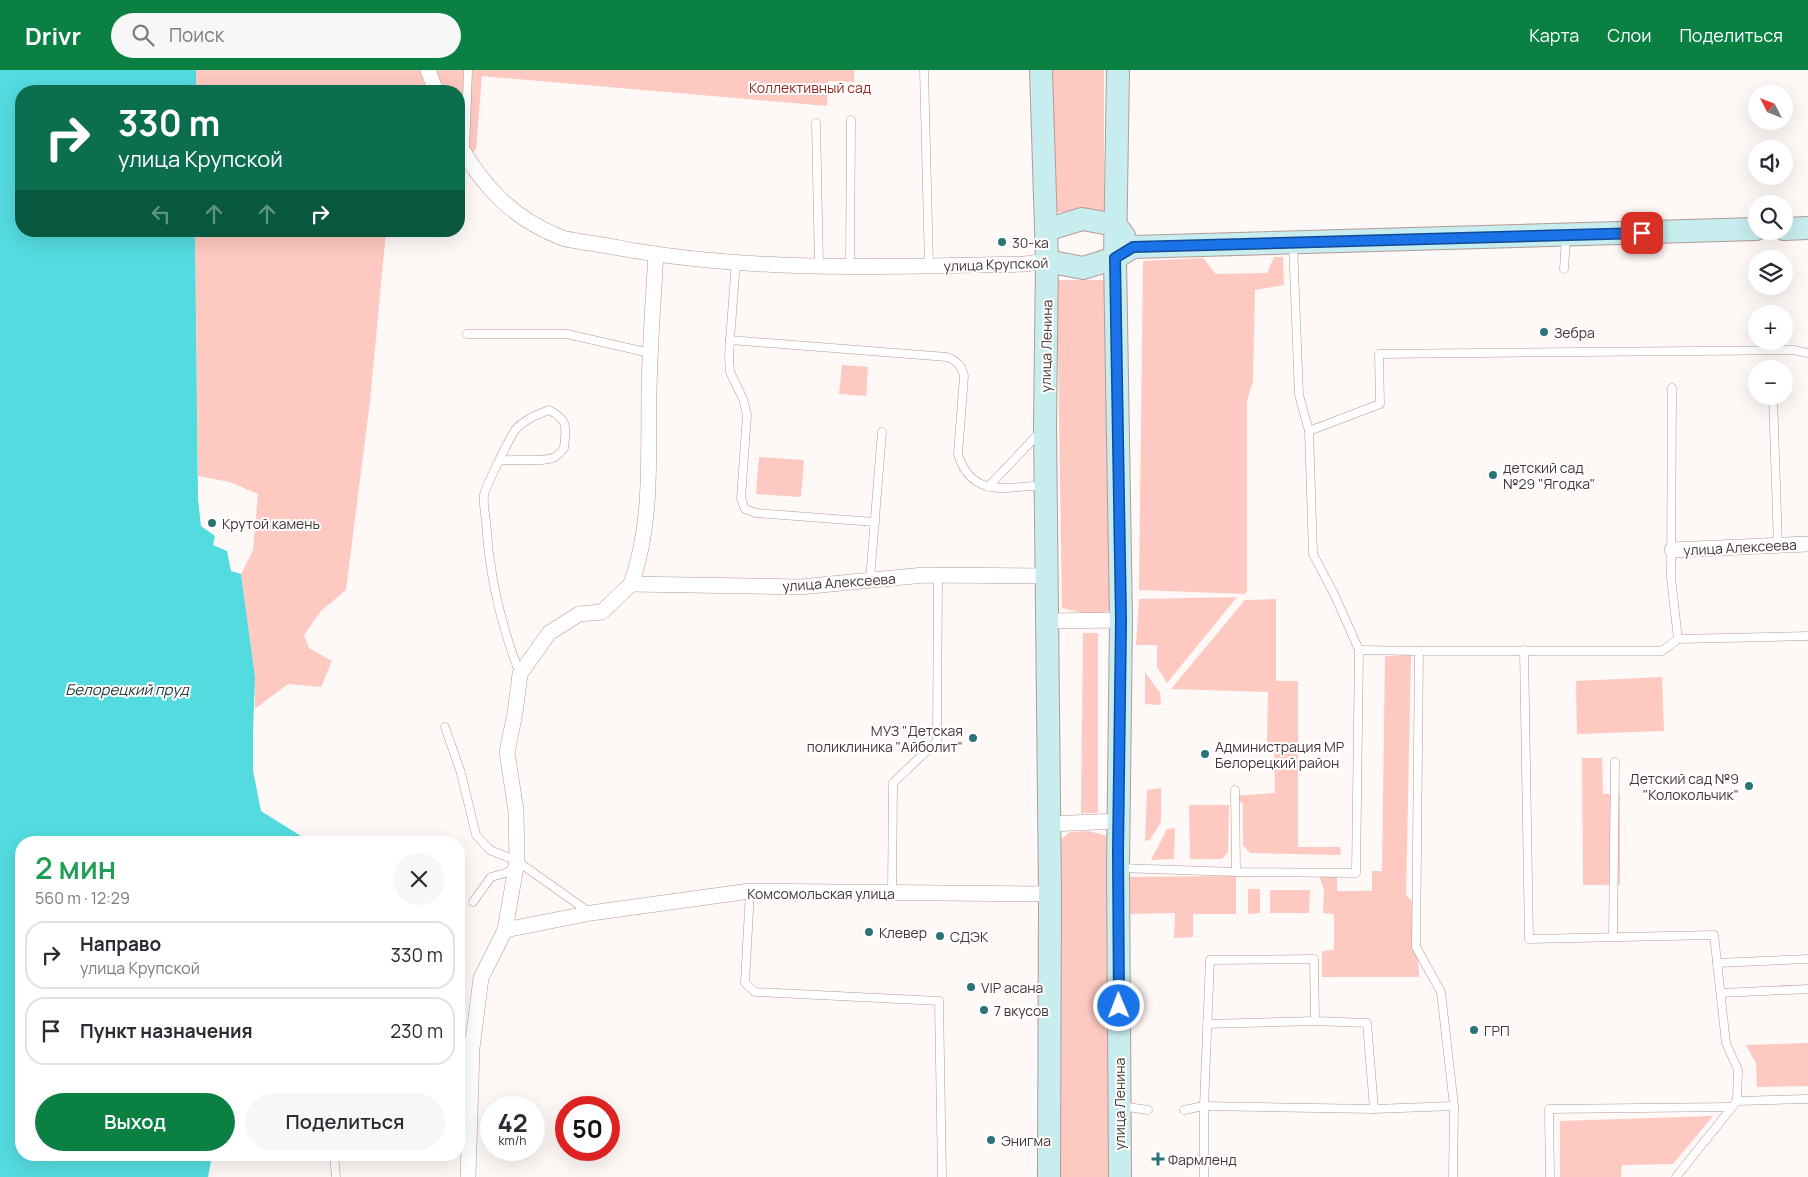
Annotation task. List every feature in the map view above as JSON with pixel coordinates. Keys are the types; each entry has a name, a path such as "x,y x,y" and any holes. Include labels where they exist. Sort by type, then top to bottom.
{"main road":[{"name":"улица Ленина","path":"1041,70 1047,261 1045,426 1050,893 1049,1177"},
{"name":"улица Ленина","path":"1118,70 1116,226 1124,252 1118,821 1120,1177"},
{"path":"1046,230 1082,219 1116,226"},
{"path":"1793,229 1808,228"},
{"name":"улица Крупской","path":"1047,261 1083,268 1124,252 1294,242 1748,230"}],"street":[{"path":"428,70 434,85"},
{"name":"улица Крупской","path":"465,154 482,180 507,207 561,238 656,254 820,266 1026,264 1047,261"},
{"path":"468,1177 472,1048 481,978 505,930 516,861 516,811 507,752 520,674 549,633 579,614 602,612 631,584 639,564 645,513 650,353 656,254"},
{"name":"улица Алексеева","path":"1672,550 1808,544"},
{"name":"улица Алексеева","path":"631,584 800,587 870,579 938,575 1047,576"},
{"path":"1047,622 1121,620"},
{"path":"1049,824 1118,821"},
{"name":"Комсомольская улица","path":"505,930 591,913 750,891 1050,893"}],"lane":[{"path":"465,110 468,70"},
{"path":"924,70 929,266"},
{"path":"850,267 851,120"},
{"path":"816,124 820,266"},
{"path":"1564,269 1567,235"},
{"path":"1118,868 1236,872 1356,872 1359,650 1335,596 1313,554 1309,431 1299,396 1294,242"},
{"path":"736,261 729,357 730,372 743,399 747,415 741,498 745,509 756,513 874,522"},
{"path":"467,334 567,334 650,353"},
{"path":"730,340 948,357 960,365 964,376 958,454 967,473 974,480 988,488 1046,485"},
{"path":"1309,431 1380,404 1379,354 1794,350 1808,353"},
{"path":"1672,388 1672,550 1670,578 1678,639"},
{"path":"1773,405 1778,545"},
{"path":"500,461 511,459 541,460 555,457 564,448 566,425 559,415 548,410 531,417 516,430 500,461 484,494 487,540 497,599 508,644 520,674"},
{"path":"988,488 1045,426"},
{"path":"870,579 882,432"},
{"path":"892,892 893,783 937,741 938,575"},
{"path":"1359,650 1662,651 1678,639 1808,636"},
{"path":"1524,650 1529,939 1714,935 1726,1044 1738,1070 1734,1104 1676,1177"},
{"path":"1419,651 1416,947 1441,992 1454,1106 1454,1177"},
{"path":"445,727 461,774 476,835 490,850 516,861 591,913"},
{"path":"1613,937 1614,762"},
{"path":"1235,790 1236,872"},
{"path":"473,902 491,877 509,872 516,861"},
{"path":"750,891 745,983 755,992 939,1001 942,1177"},
{"path":"1204,1177 1204,1106 1210,960 1314,959 1315,1021"},
{"path":"1718,963 1808,959"},
{"path":"1721,993 1808,988"},
{"path":"1207,1024 1315,1021 1367,1023 1374,1109"},
{"path":"465,1042 472,1048"},
{"path":"1550,1177 1549,1109 1734,1104 1808,1099"},
{"path":"1120,1106 1148,1110"},
{"path":"1184,1110 1204,1106 1374,1109 1454,1106"},
{"path":"335,1161 336,1177"}],"green space":[{"name":"Коллективный сад","path":"196,70 854,70 854,82 828,81 827,106 482,76 476,149 465,160 465,85 196,85"},
{"path":"1049,70 1104,70 1104,213 1051,212"},
{"path":"195,237 385,237 370,401 346,590 320,612 304,635 309,648 332,661 321,687 288,684 255,709 255,677 241,574 253,550 258,494 230,482 198,476"},
{"path":"1274,257 1283,257 1284,285 1255,290 1253,381 1247,401 1247,590 1245,594 1139,590 1143,261 1203,258 1216,274 1267,273"},
{"path":"1057,280 1104,280 1113,610 1092,615 1062,608"},
{"path":"842,365 868,367 866,396 839,394"},
{"path":"759,457 804,460 801,497 756,494"},
{"path":"1237,597 1167,683 1157,667 1157,645 1136,645 1139,599"},
{"path":"1276,599 1276,681 1298,681 1298,847 1340,847 1341,855 1250,853 1243,845 1243,804 1232,796 1275,793 1274,742 1267,742 1268,692 1171,689 1245,600"},
{"path":"1083,633 1098,633 1098,813 1081,814"},
{"path":"1411,655 1406,895 1416,905 1419,977 1322,977 1322,951 1334,950 1334,914 1323,913 1324,890 1318,872 1337,876 1337,891 1372,891 1372,871 1382,871 1385,656"},
{"path":"1145,672 1160,693 1161,705 1145,704"},
{"path":"1662,677 1664,731 1577,734 1576,681"},
{"path":"1582,758 1602,758 1603,794 1620,794 1620,885 1583,885"},
{"path":"1161,788 1161,822 1150,840 1145,841 1147,790"},
{"path":"1189,805 1229,805 1228,852 1222,859 1190,859"},
{"path":"1175,828 1174,859 1151,860 1167,829"},
{"path":"1089,831 1111,837 1110,1177 1059,1177 1059,841 1070,832"},
{"path":"1236,876 1236,914 1193,914 1193,937 1174,938 1175,913 1125,914 1126,877"},
{"path":"1248,889 1260,889 1260,913 1248,914"},
{"path":"1270,890 1310,890 1309,913 1270,913"},
{"path":"1808,1043 1808,1086 1757,1087 1756,1063 1746,1045"},
{"path":"1713,1116 1673,1164 1622,1165 1621,1177 1560,1177 1560,1121"}],"water":[{"name":"Белорецкий пруд","path":"0,70 196,70 196,85 15,85 15,237 195,237 198,499 201,526 215,536 213,545 227,551 231,571 241,574 255,677 253,770 261,811 301,836 15,836 15,1161 211,1161 208,1177 0,1177"}],"place":[{"name":"30-ка","path":"1002,242"},
{"name":"Зебра","path":"1544,332"},
{"name":"детский сад №29 \"Ягодка\"","path":"1493,475"},
{"name":"Крутой камень","path":"212,523"},
{"name":"МУЗ \"Детская поликлиника \"Айболит\"","path":"973,738"},
{"name":"Администрация МР Белорецкий район","path":"1205,754"},
{"name":"Детский сад №9 \"Колокольчик\"","path":"1749,786"},
{"name":"Клевер","path":"869,932"},
{"name":"СДЭК","path":"940,936"},
{"name":"VIP асана","path":"971,987"},
{"name":"7 вкусов","path":"984,1010"},
{"name":"ГРП","path":"1474,1030"},
{"name":"Энигма","path":"991,1140"},
{"name":"Фармленд","path":"1158,1159"}],"route":[{"path":"1119,1006 1118,852 1121,620 1115,258 1133,247 1642,233"}]}
